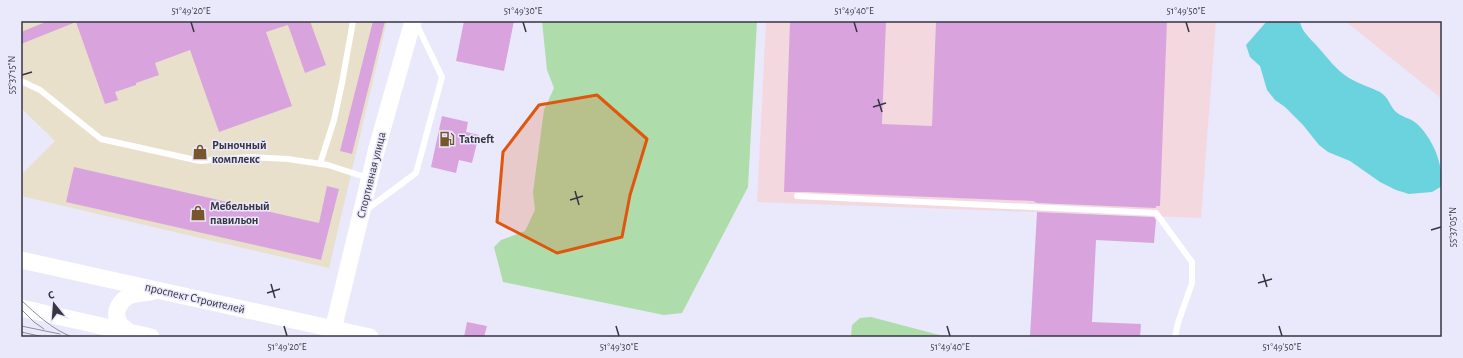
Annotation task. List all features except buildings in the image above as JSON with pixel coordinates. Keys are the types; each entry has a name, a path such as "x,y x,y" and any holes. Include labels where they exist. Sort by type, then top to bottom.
{"main road":[{"name":"Спортивная улица","path":"333,330 370,178 414,21"},
{"name":"проспект Строителей","path":"21,260 370,337"},
{"path":"130,332 120,324 117,315 118,308 122,300 132,295 160,290"},
{"path":"21,308 151,337"}],"lane":[{"path":"320,164 334,120 353,21"},
{"path":"361,213 416,173 442,77 414,21"},
{"path":"21,81 40,90 101,140 200,161 250,157 288,159 320,164 370,178"},
{"path":"797,196 1156,213 1192,262 1192,283 1178,323 1175,337"}],"highlighted area":[{"path":"597,95 647,139 630,195 622,237 557,253 497,222 503,152 539,105"}],"shaded area":[{"name":"Рыночный комплекс","path":"21,21 387,21 329,268 21,196 21,175 55,141 21,108"},
{"path":"766,21 1216,21 1201,218 757,202"},
{"path":"1345,21 1442,21 1442,99"}],"green space":[{"path":"542,21 757,21 748,187 682,313 664,315 503,282 494,247 501,240 525,231 535,210 533,192 544,110 554,88 547,70"},
{"path":"871,317 947,337 851,337 852,325 860,318"}],"water":[{"path":"1267,21 1300,21 1306,34 1344,75 1383,94 1395,111 1416,123 1427,136 1436,152 1441,169 1442,186 1432,192 1409,194 1396,190 1380,182 1350,161 1328,152 1319,145 1303,125 1285,107 1275,100 1267,90 1260,66 1250,57 1246,45"}],"tram line":[{"path":"21,300 51,326 72,337"},
{"path":"21,309 34,322 44,329"},
{"path":"21,326 60,334"},
{"path":"21,332 44,337"}],"place":[{"name":"Tatneft","path":"447,139"},
{"name":"Рыночный комплекс","path":"200,152"},
{"name":"Мебельный павильон","path":"198,213"}]}
